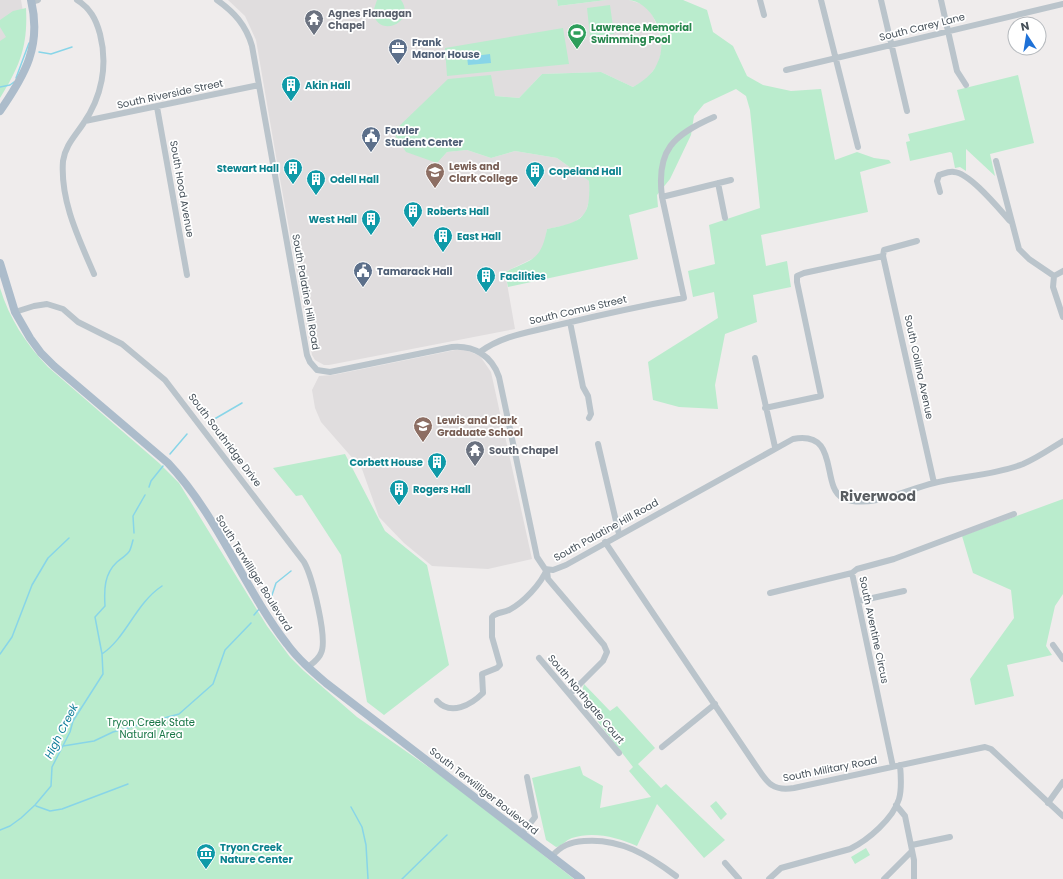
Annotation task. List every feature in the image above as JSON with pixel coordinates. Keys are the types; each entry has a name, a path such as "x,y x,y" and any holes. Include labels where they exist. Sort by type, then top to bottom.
{"main road":[{"path":"0,111 23,76 30,57 35,30 34,1"},
{"name":"South Terwilliger Boulevard","path":"0,263 16,312 30,338 54,366 168,463 180,476 218,532 277,630 294,653 308,667 581,879"}],"street":[{"path":"77,0 86,6 93,15 103,45 105,58 100,86 85,121 67,146 64,156 63,172 73,224 94,274"},
{"name":"South Palatine Hill Road","path":"217,0 238,18 247,33 252,46 308,359 313,366 320,371 330,372 452,347 470,348 480,352 492,363 498,373 537,556 541,566 547,570 560,568 774,447 798,438 810,439 817,443 826,455 836,492 840,497 848,500 862,501 881,499 934,483 1016,466 1029,461 1063,441"},
{"path":"760,0 764,15"},
{"path":"821,0 858,147"},
{"path":"881,0 907,111"},
{"path":"942,0 957,70 966,85"},
{"name":"South Carey Lane","path":"786,70 948,30 1063,4"},
{"name":"South Riverside Street","path":"85,121 259,85"},
{"name":"South Hood Avenue","path":"157,107 187,275"},
{"path":"714,117 692,126 669,145 662,166 660,183 662,197 732,180"},
{"path":"996,161 1019,248 1029,259 1054,276"},
{"path":"940,192 937,181 939,175 954,172 960,174 968,178 1011,221"},
{"path":"718,183 725,218"},
{"name":"South Comus Street","path":"480,352 497,341 570,322 684,298 662,197"},
{"path":"765,408 821,396 796,282 797,276 804,272 883,256 884,250 917,241"},
{"name":"South Collina Avenue","path":"883,256 934,483"},
{"path":"1054,276 1063,271"},
{"path":"1054,276 1053,287 1063,317"},
{"name":"South Southridge Drive","path":"16,312 34,306 47,304 63,309 78,322 122,344 172,387 310,572 324,639 321,654 308,667"},
{"path":"570,322 583,387 588,396 592,414 589,418"},
{"path":"755,358 774,447"},
{"path":"598,444 619,534"},
{"name":"South Aventine Circus","path":"896,805 901,792 852,573 857,569 894,558 1014,514"},
{"name":"South Military Road","path":"605,542 767,781 777,789 794,788 979,748 988,748 1063,816"},
{"path":"547,570 548,579 604,645 607,652 603,661 570,694"},
{"path":"437,702 445,708 456,709 461,708 483,693 482,674 497,668 500,665 492,637 492,617 494,614 512,608 539,584 547,570"},
{"path":"770,593 852,573"},
{"path":"859,601 904,591"},
{"path":"1053,646 1063,659"},
{"name":"South Northgate Court","path":"538,658 619,753"},
{"path":"662,747 715,704"},
{"path":"522,834 535,818 527,777"},
{"path":"1048,803 1063,782"},
{"path":"768,879 781,868 850,849 860,844 881,826 896,805 905,816 912,848 914,879"},
{"path":"884,879 912,848 950,836"},
{"path":"552,856 560,848 569,843 599,840 623,845 640,852 676,876"},
{"path":"725,863 739,879"}],"shaded area":[{"path":"0,0 21,0 25,23 0,58"},
{"name":"Lewis and Clark College","path":"228,0 557,0 558,6 606,0 629,0 645,5 653,16 659,32 662,49 658,64 647,79 633,87 601,72 542,74 519,98 495,96 437,163 447,152 467,150 491,158 515,151 557,158 589,181 590,198 585,214 572,224 547,229 544,247 536,257 505,272 515,329 324,365 315,360 312,355 256,40 245,16"},
{"name":"Lewis and Clark Graduate School","path":"464,349 480,356 491,372 532,559 488,569 432,566 404,543 379,517 362,469 321,422 315,408 312,390 319,376 333,375"}],"green space":[{"path":"377,0 401,0 405,8 404,15 400,21 395,25 388,26 382,25 376,20 373,12"},
{"path":"557,0 606,0 558,6"},
{"path":"629,0 683,0 707,10 713,32 733,46 747,76 763,85 791,91 821,89 835,160 857,152 874,158 889,160 891,163 860,172 868,212 761,235 766,266 787,261 791,287 753,295 757,322 725,334 715,385 718,409 679,407 653,400 648,362 718,318 714,292 693,297 688,271 715,264 709,225 760,208 750,110 746,96 736,89 704,104 694,116 691,135 670,179 657,195 658,207 629,215 638,259 508,287 505,272 534,258 542,247 547,229 569,224 582,217 588,204 589,181 557,158 515,151 491,158 467,150 447,152 437,163 406,152 393,132 448,79 491,75 495,96 519,98 542,74 601,72 633,87 647,77 655,68 660,55 661,45 657,25 652,16 646,8"},
{"path":"610,5 614,34 590,36 587,8"},
{"path":"26,8 26,34 24,45 18,65 0,98 0,41 6,37 0,27 0,20 13,11"},
{"path":"563,28 569,64 447,76 445,48"},
{"path":"1018,75 1034,143 990,154 995,176 966,149 966,171 960,167 955,168 952,153 950,152 910,161 906,142 910,141 908,134 965,120 957,90"},
{"name":"Tryon Creek State Natural Area","path":"0,288 8,310 19,330 32,349 48,367 159,463 179,483 267,626 290,657 357,717 447,780 574,879 0,879"},
{"path":"345,454 385,531 427,565 449,665 384,715 367,702 341,555 302,495 296,496 273,468"},
{"path":"1063,499 1063,594 1055,606 1046,646 1052,655 1007,665 1014,696 975,705 970,679 1014,618 1011,590 973,573 962,536"},
{"path":"584,684 610,711 617,706 655,748 638,764 661,788 666,784 725,840 704,858 657,804 637,846 621,840 597,835 572,838 556,847 546,840 532,778 580,766 583,775 603,786 600,808 651,797 629,771 633,767 585,705 582,692"},
{"path":"716,801 727,814 721,820 710,806"},
{"path":"866,848 870,855 855,864 851,857"}],"water":[{"path":"490,54 491,63 468,65 467,57"}],"waterway":[{"path":"16,78 29,43"},
{"path":"39,52 51,54 72,47"},
{"path":"0,87 10,85 14,82"},
{"path":"211,421 242,403"},
{"path":"170,454 187,434"},
{"path":"149,487 151,481 163,466"},
{"path":"134,533 133,516 145,495"},
{"path":"0,654 12,637 32,585 48,558 69,538"},
{"name":"High Creek","path":"0,830 10,826 21,818 35,805 51,786 52,767 70,732 73,721 103,674 102,654 95,617 105,606 105,588 107,577 117,562 128,553 133,540"},
{"path":"271,598 276,583 291,571"},
{"path":"102,654 118,639 145,602 162,586"},
{"path":"254,615 260,608"},
{"path":"63,746 94,741 113,732 179,714 213,684 225,650 251,623"},
{"path":"36,806 50,811 62,809 128,784"},
{"path":"351,807 362,827 366,845 368,879"},
{"path":"402,879 447,835"}],"place":[{"name":"Agnes Flanagan Chapel","path":"314,36"},
{"name":"Lawrence Memorial Swimming Pool","path":"577,50"},
{"name":"Frank Manor House","path":"398,65"},
{"name":"Akin Hall","path":"291,102"},
{"name":"Fowler Student Center","path":"371,153"},
{"name":"Stewart Hall","path":"293,185"},
{"name":"Copeland Hall","path":"535,188"},
{"name":"Lewis and Clark College","path":"435,189"},
{"name":"Odell Hall","path":"316,196"},
{"name":"Roberts Hall","path":"413,228"},
{"name":"West Hall","path":"371,236"},
{"name":"East Hall","path":"443,253"},
{"name":"Tamarack Hall","path":"363,288"},
{"name":"Facilities","path":"486,293"},
{"name":"Lewis and Clark Graduate School","path":"423,443"},
{"name":"South Chapel","path":"475,467"},
{"name":"Corbett House","path":"437,479"},
{"name":"Rogers Hall","path":"399,506"},
{"name":"Tryon Creek Nature Center","path":"206,870"}],"district":[{"name":"Riverwood","path":"878,496"}]}
